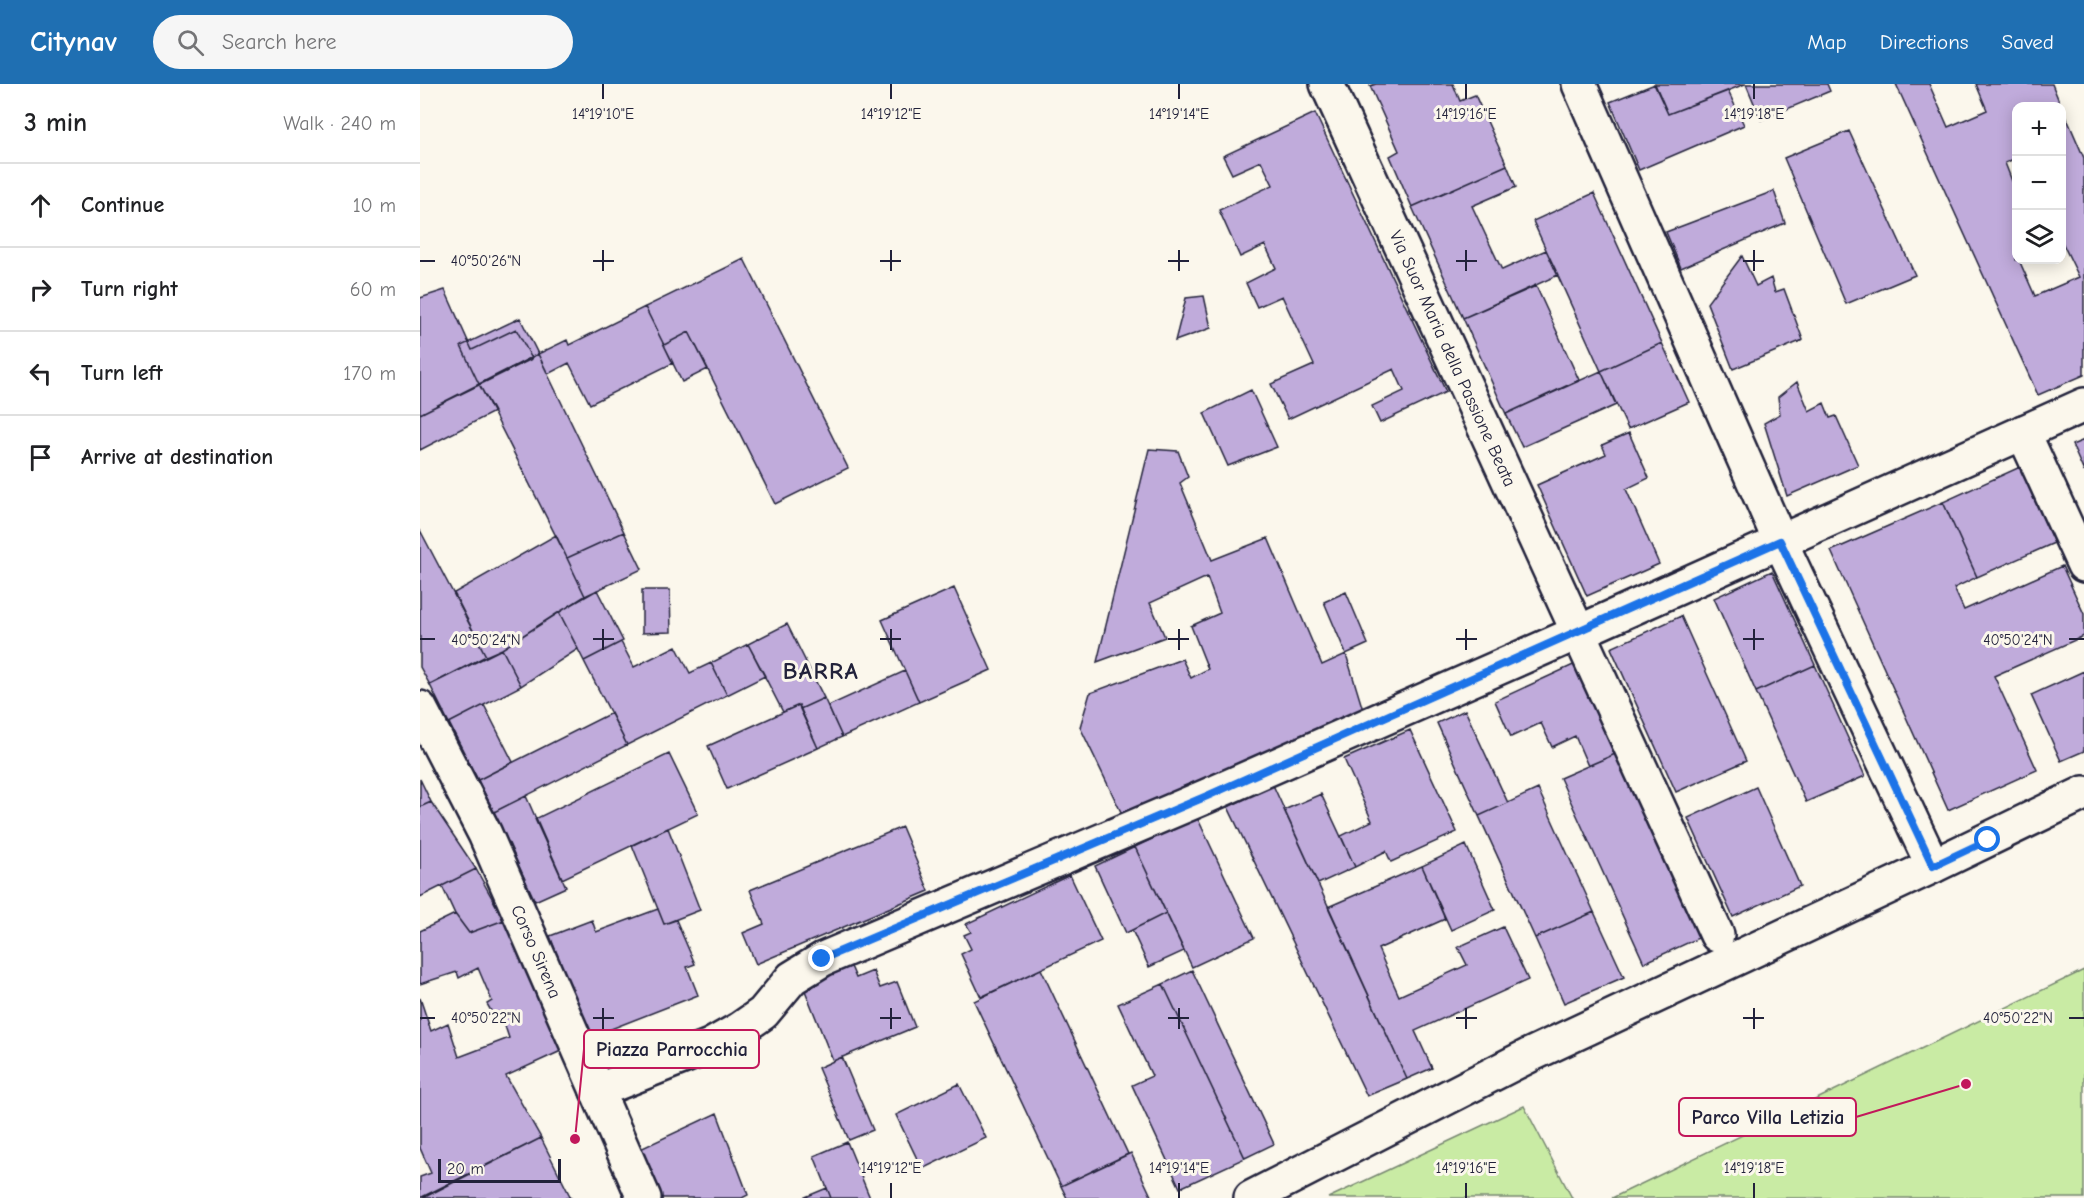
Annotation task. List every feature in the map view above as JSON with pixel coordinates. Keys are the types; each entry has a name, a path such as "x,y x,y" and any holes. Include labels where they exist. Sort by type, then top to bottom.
{"street":[{"name":"Via Suor Maria della Passione Beata","path":"1327,84 1717,935"},
{"path":"1579,84 1780,541 1933,866"},
{"path":"597,1091 710,1046 740,1029 763,1013 792,978 822,959 1207,796 1578,633 2084,405"},
{"path":"2023,432 2084,565"},
{"name":"Corso Sirena","path":"420,708 485,834 644,1198"},
{"path":"1251,1198 1530,1055 2084,793"}],"green space":[{"path":"2084,970 2084,1198 1612,1198"},
{"path":"1524,1106 1572,1198 1328,1198"}],"building":[{"path":"1376,84 1453,84 1460,101 1475,95 1507,165 1412,207 1390,156 1399,151 1370,86"},
{"path":"1654,84 1745,84 1668,114"},
{"path":"1655,84 1668,114 1728,91 1744,125 1639,170 1610,102"},
{"path":"1746,84 1827,84 1830,91 1761,120"},
{"path":"1896,84 1929,84 1948,127 1987,110 1976,84 2052,84 2059,102 2012,102 2012,160 2005,163 2012,181 2012,264 2021,264 2035,296 2079,277 2066,250 2066,116 2084,158 2084,375 2038,395"},
{"path":"1315,113 1446,392 1380,423 1372,406 1404,391 1394,369 1288,419 1271,384 1314,365 1282,296 1257,307 1246,283 1276,268 1265,245 1240,257 1219,210 1273,185 1261,161 1232,174 1223,156"},
{"path":"1849,131 1915,275 1846,304 1784,158"},
{"path":"1507,165 1516,187 1472,206 1502,270 1546,250 1558,275 1463,318 1412,207"},
{"path":"1774,191 1785,223 1681,268 1666,232"},
{"path":"1594,193 1662,343 1601,371 1533,221"},
{"path":"1742,256 1756,286 1771,278 1775,292 1784,289 1803,340 1733,369 1707,303"},
{"path":"744,259 848,468 775,504 689,332 664,345 645,307"},
{"path":"1536,286 1579,380 1506,414 1463,318"},
{"path":"445,290 472,350 516,329 532,359 420,414 420,298"},
{"path":"1204,296 1211,328 1175,341 1186,298"},
{"path":"645,307 673,363 590,404 569,363 548,374 538,354 567,340 569,345"},
{"path":"520,318 538,354 479,384 461,346"},
{"path":"689,332 708,369 682,382 664,345"},
{"path":"1662,343 1689,402 1628,429 1601,371"},
{"path":"538,354 624,532 567,558 479,384"},
{"path":"1601,371 1616,405 1522,447 1506,414"},
{"path":"1797,382 1809,411 1824,403 1830,418 1836,416 1858,465 1787,496 1764,423 1780,414 1778,397"},
{"path":"479,384 494,412 420,450 420,414"},
{"path":"1251,390 1277,447 1228,466 1204,413"},
{"path":"1629,433 1649,478 1626,489 1659,564 1587,596 1537,485 1606,454 1602,445"},
{"path":"2084,440 2084,472 2072,445"},
{"path":"1149,449 1178,451 1188,477 1180,483 1212,560 1268,538 1322,665 1346,654 1363,710 1122,814 1080,727 1090,693 1182,659 1191,678 1208,669 1191,626 1220,613 1207,577 1150,603 1165,637 1097,662"},
{"path":"2020,467 2054,543 1977,577 1943,502"},
{"path":"1943,502 1977,577 1954,588 1964,610 2062,566 2084,614 2084,636 1994,676 2037,770 1948,810 1831,551"},
{"path":"420,530 486,656 430,685 420,667"},
{"path":"624,532 642,569 585,596 567,558"},
{"path":"556,535 585,596 502,649 486,656 454,593"},
{"path":"1772,571 1815,665 1756,692 1714,598"},
{"path":"954,588 991,670 919,702 882,620"},
{"path":"597,590 623,641 584,661 559,612"},
{"path":"642,590 670,590 671,632 642,633"},
{"path":"1346,592 1368,644 1346,654 1324,602"},
{"path":"559,612 578,649 521,686 502,649"},
{"path":"1681,616 1746,761 1676,792 1611,648"},
{"path":"787,624 824,698 800,709 799,705 783,712 748,644"},
{"path":"621,642 634,667 676,646 690,673 711,663 727,695 627,745 584,661"},
{"path":"748,644 765,676 727,695 711,663"},
{"path":"502,649 521,686 449,723 430,685"},
{"path":"1582,661 1622,751 1588,766 1575,736 1552,747 1541,723 1511,737 1495,701"},
{"path":"1815,665 1865,776 1806,802 1756,692"},
{"path":"905,671 919,702 842,737 828,706"},
{"path":"2084,671 2084,751 2061,761 2031,695"},
{"path":"824,698 842,737 818,748 800,709"},
{"path":"484,705 513,762 478,780 449,723"},
{"path":"799,705 818,748 727,789 708,746"},
{"path":"1465,710 1508,803 1479,816 1437,723"},
{"path":"611,713 627,745 494,812 478,780"},
{"path":"1410,730 1457,832 1391,862 1386,851 1355,867 1341,836 1372,821 1344,759"},
{"path":"1622,751 1705,935 1644,963 1560,778"},
{"path":"669,754 698,814 562,879 535,819"},
{"path":"420,779 431,802 420,807"},
{"path":"1273,785 1407,1079 1367,1096 1228,807"},
{"path":"1756,787 1800,886 1733,917 1688,818"},
{"path":"1538,789 1594,912 1535,938 1479,816"},
{"path":"1321,794 1355,867 1318,884 1284,810"},
{"path":"526,796 566,887 535,901 494,812"},
{"path":"431,802 476,869 420,897 420,807"},
{"path":"1197,817 1254,938 1192,967 1135,847"},
{"path":"902,827 929,891 756,964 743,933 764,924 750,890"},
{"path":"668,828 700,910 664,924 632,845"},
{"path":"1466,845 1495,910 1451,930 1422,866"},
{"path":"1135,847 1166,913 1126,933 1095,866"},
{"path":"1422,866 1445,919 1378,949 1399,996 1467,965 1458,947 1503,927 1528,980 1415,1031 1432,1068 1407,1079 1328,907"},
{"path":"476,869 504,920 469,933 455,914 442,886"},
{"path":"1070,875 1101,941 981,997 961,954 971,949 964,935 971,932 966,924"},
{"path":"658,909 664,924 676,920 695,964 687,967 698,995 588,1038 550,936 592,920 596,932"},
{"path":"1594,912 1624,977 1564,1003 1535,938"},
{"path":"1166,913 1184,951 1149,967 1132,930"},
{"path":"455,914 469,933 504,920 561,1051 506,1076 541,1138 420,1198 420,1177 431,1173 420,1148 420,998 431,1031 448,1023 459,1057 509,1038 501,1014 494,1016 487,1004 492,1001 478,968 459,978 457,972 420,984 420,931"},
{"path":"850,964 856,978 873,971 880,988 897,982 915,1027 833,1061 802,983"},
{"path":"1041,969 1128,1154 1061,1186 974,1001"},
{"path":"1192,970 1274,1144 1245,1158 1163,984"},
{"path":"1163,984 1245,1158 1180,1188 1132,1085 1152,1076 1118,1004"},
{"path":"842,1057 873,1130 849,1140 818,1068"},
{"path":"959,1084 986,1138 922,1169 896,1115"},
{"path":"717,1113 748,1195 742,1198 659,1198 636,1151"},
{"path":"541,1138 571,1198 423,1198"},
{"path":"847,1142 870,1198 831,1198 814,1156"},
{"path":"1131,1153 1152,1198 1067,1198 1061,1186"},
{"path":"827,1188 831,1198 803,1198"}],"place":[{"name":"Parco Villa Letizia","path":"1966,1084"},
{"name":"Piazza Parrocchia","path":"575,1139"}],"district":[{"name":"BARRA","path":"821,671"}],"route":[{"path":"822,959 1207,796 1578,633 1780,541 1933,866 1988,840"}]}
